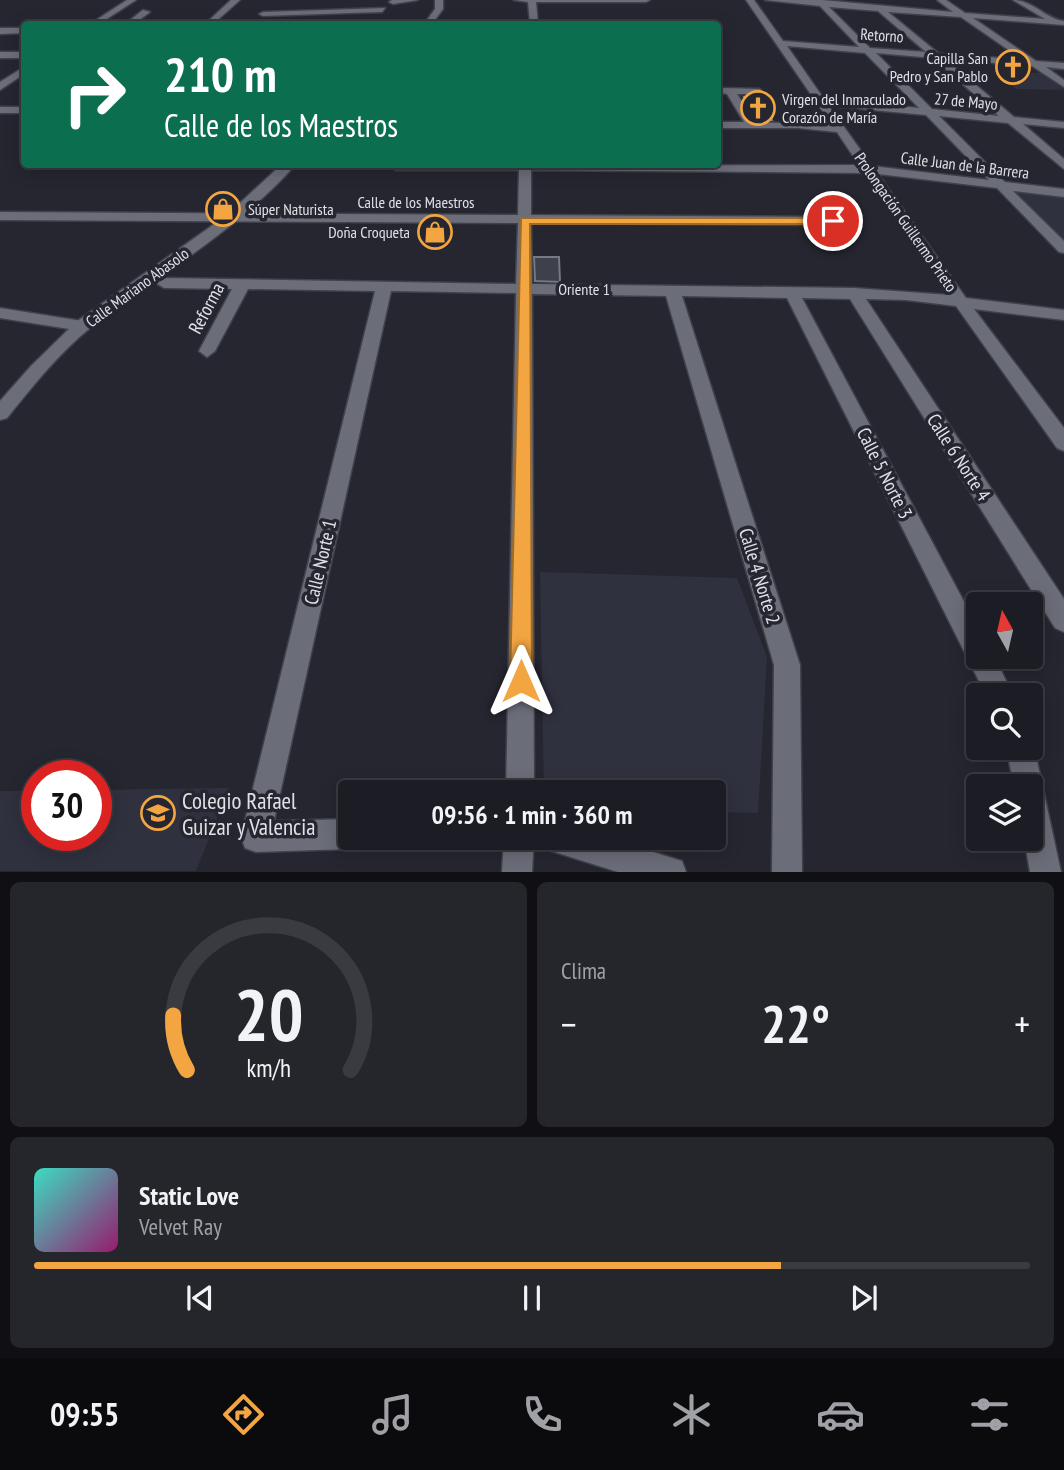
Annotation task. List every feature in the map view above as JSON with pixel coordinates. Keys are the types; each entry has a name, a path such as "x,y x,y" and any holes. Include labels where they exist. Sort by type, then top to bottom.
{"street":[{"path":"99,21 132,0"},
{"path":"212,21 236,0"},
{"path":"277,0 260,17 382,10"},
{"path":"373,17 393,1 414,0"},
{"path":"430,21 439,9 439,0"},
{"path":"518,0 646,1"},
{"path":"532,0 534,21"},
{"name":"Prolongación Guillermo Prieto","path":"750,0 961,302 1064,443"},
{"path":"769,0 820,2 1062,24"},
{"path":"870,0 1064,165"},
{"path":"942,0 1064,84"},
{"path":"1017,0 1062,24"},
{"path":"820,2 1064,249"},
{"path":"133,21 146,12"},
{"path":"0,32 21,32"},
{"name":"Retorno","path":"780,43 1064,66"},
{"path":"0,55 21,55"},
{"path":"0,87 21,74"},
{"path":"721,91 756,91"},
{"path":"730,91 752,125"},
{"name":"27 de Mayo","path":"823,102 1064,125"},
{"path":"0,110 21,110"},
{"path":"721,125 841,129"},
{"name":"Calle Mariano Abasolo","path":"0,413 37,370 82,326 232,218 287,168"},
{"path":"520,780 525,168"},
{"name":"Calle Juan de la Barrera","path":"698,168 870,169 1064,193"},
{"name":"Calle de los Maestros","path":"0,216 833,221"},
{"name":"Oriente 1","path":"164,283 854,293 906,295 1064,315"},
{"name":"Reforma","path":"207,351 242,285"},
{"name":"Calle Norte 1","path":"338,834 256,837 384,287"},
{"name":"Calle 4 Norte 2","path":"673,290 787,665 787,872"},
{"name":"Calle 5 Norte 3","path":"792,293 966,630"},
{"name":"Calle 6 Norte 4","path":"854,293 1064,620"},
{"path":"0,313 82,326"},
{"path":"517,872 518,850"},
{"path":"597,850 671,872"},
{"path":"1042,851 1046,872"}],"shaded area":[{"path":"996,72 1045,73 1064,90 1016,89"},
{"path":"1015,191 1064,197 1064,241"},
{"path":"540,572 737,578 767,657 758,813 726,812 726,780 544,780"},
{"name":"Colegio Rafael Guizar y Valencia","path":"229,788 196,871 0,871 0,791 21,791 21,851 112,851 112,790"}],"building":[{"name":"Virgen del Inmaculado Corazón de María","path":"763,96 772,120 756,119 744,97"},
{"path":"534,257 559,257 560,282 535,281"}],"place":[{"name":"Capilla San Pedro y San Pablo","path":"1013,67"},
{"name":"Virgen del Inmaculado Corazón de María","path":"758,108"},
{"name":"Súper Naturista","path":"223,209"},
{"name":"Doña Croqueta","path":"435,232"},
{"name":"Colegio Rafael Guizar y Valencia","path":"158,813"}],"route":[{"path":"521,681 524,220 833,221"}]}
